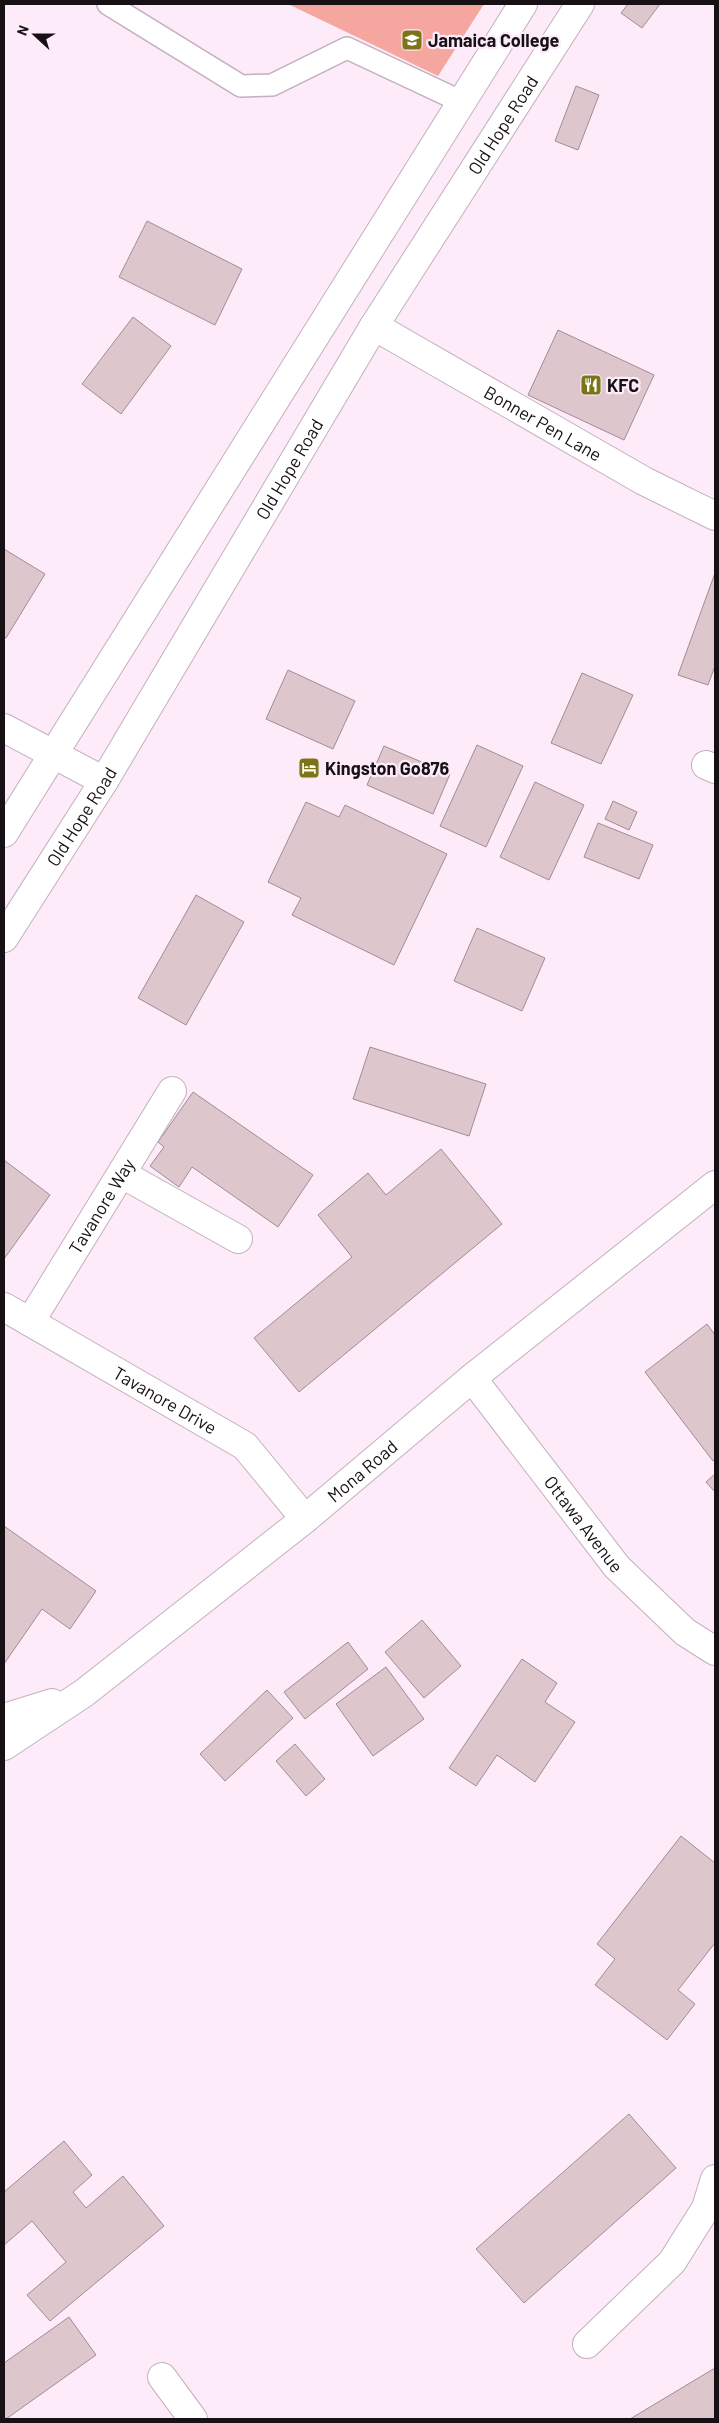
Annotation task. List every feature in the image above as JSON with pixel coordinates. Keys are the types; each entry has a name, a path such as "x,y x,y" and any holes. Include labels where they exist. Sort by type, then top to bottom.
{"street":[{"path":"4,833 460,101 523,4"},
{"name":"Old Hope Road","path":"4,938 104,781 374,326 580,4"},
{"name":"Bonner Pen Lane","path":"374,326 644,481 715,516"},
{"path":"4,728 104,781"},
{"name":"Tavanore Way","path":"30,1322 172,1091"},
{"path":"122,1174 238,1239"},
{"name":"Mona Road","path":"4,1746 84,1693 305,1519 472,1378 715,1185"},
{"name":"Tavanore Drive","path":"4,1307 244,1446 305,1519"},
{"name":"Ottawa Avenue","path":"472,1378 617,1567 685,1632 715,1651"},
{"path":"4,1718 84,1693"},
{"path":"587,2344 672,2262 706,2208 715,2179"},
{"path":"162,2378 193,2419"}],"lane":[{"path":"108,4 241,86 272,85 347,48 460,101"}],"shaded area":[{"name":"Jamaica College","path":"288,4 484,4 438,76"}],"building":[{"path":"628,4 660,4 642,28 621,13"},
{"path":"576,86 599,95 578,150 555,141"},
{"path":"147,221 242,269 215,325 119,277"},
{"path":"133,317 171,346 121,414 82,384"},
{"name":"KFC","path":"558,330 654,375 624,440 528,395"},
{"path":"4,549 45,574 6,638 4,637"},
{"path":"715,573 715,666 708,685 678,675"},
{"path":"288,670 355,701 333,749 266,719"},
{"path":"582,673 633,695 601,764 551,743"},
{"path":"477,745 523,766 486,847 440,826"},
{"path":"384,746 450,774 433,814 367,785"},
{"path":"535,782 584,805 549,880 500,857"},
{"path":"613,801 637,812 629,830 605,819"},
{"path":"306,802 339,817 345,805 447,854 394,965 292,915 301,898 268,882"},
{"path":"598,823 653,845 639,879 584,857"},
{"path":"196,895 244,922 186,1025 138,998"},
{"path":"477,928 545,958 522,1011 454,981"},
{"path":"370,1047 486,1084 469,1136 353,1099"},
{"path":"193,1092 313,1175 278,1227 192,1167 179,1187 150,1166 164,1147 158,1142"},
{"path":"441,1149 502,1224 299,1392 254,1338 352,1257 318,1215 368,1173 386,1195"},
{"path":"4,1160 50,1195 4,1259"},
{"path":"707,1324 715,1335 715,1459 713,1461 645,1372"},
{"path":"715,1474 715,1492 706,1482"},
{"path":"4,1526 96,1591 70,1629 42,1609 4,1664"},
{"path":"422,1620 461,1666 424,1698 385,1652"},
{"path":"348,1642 368,1669 305,1719 284,1692"},
{"path":"522,1659 557,1683 545,1702 575,1722 535,1782 497,1755 476,1786 449,1768"},
{"path":"386,1667 424,1719 373,1756 336,1704"},
{"path":"267,1690 293,1718 225,1781 200,1754"},
{"path":"295,1744 325,1779 306,1796 276,1761"},
{"path":"681,1836 715,1863 715,1943 678,1990 695,2004 667,2040 595,1985 615,1959 597,1944"},
{"path":"629,2114 676,2168 524,2303 476,2249"},
{"path":"64,2141 92,2175 73,2192 86,2208 123,2176 164,2226 50,2321 27,2295 66,2262 32,2221 4,2245 4,2192"},
{"path":"69,2317 96,2355 6,2419 4,2416 4,2363"},
{"path":"715,2368 715,2419 630,2419"}],"place":[{"name":"Jamaica College","path":"412,40"},
{"name":"KFC","path":"591,385"},
{"name":"Kingston Go876","path":"309,768"}]}
